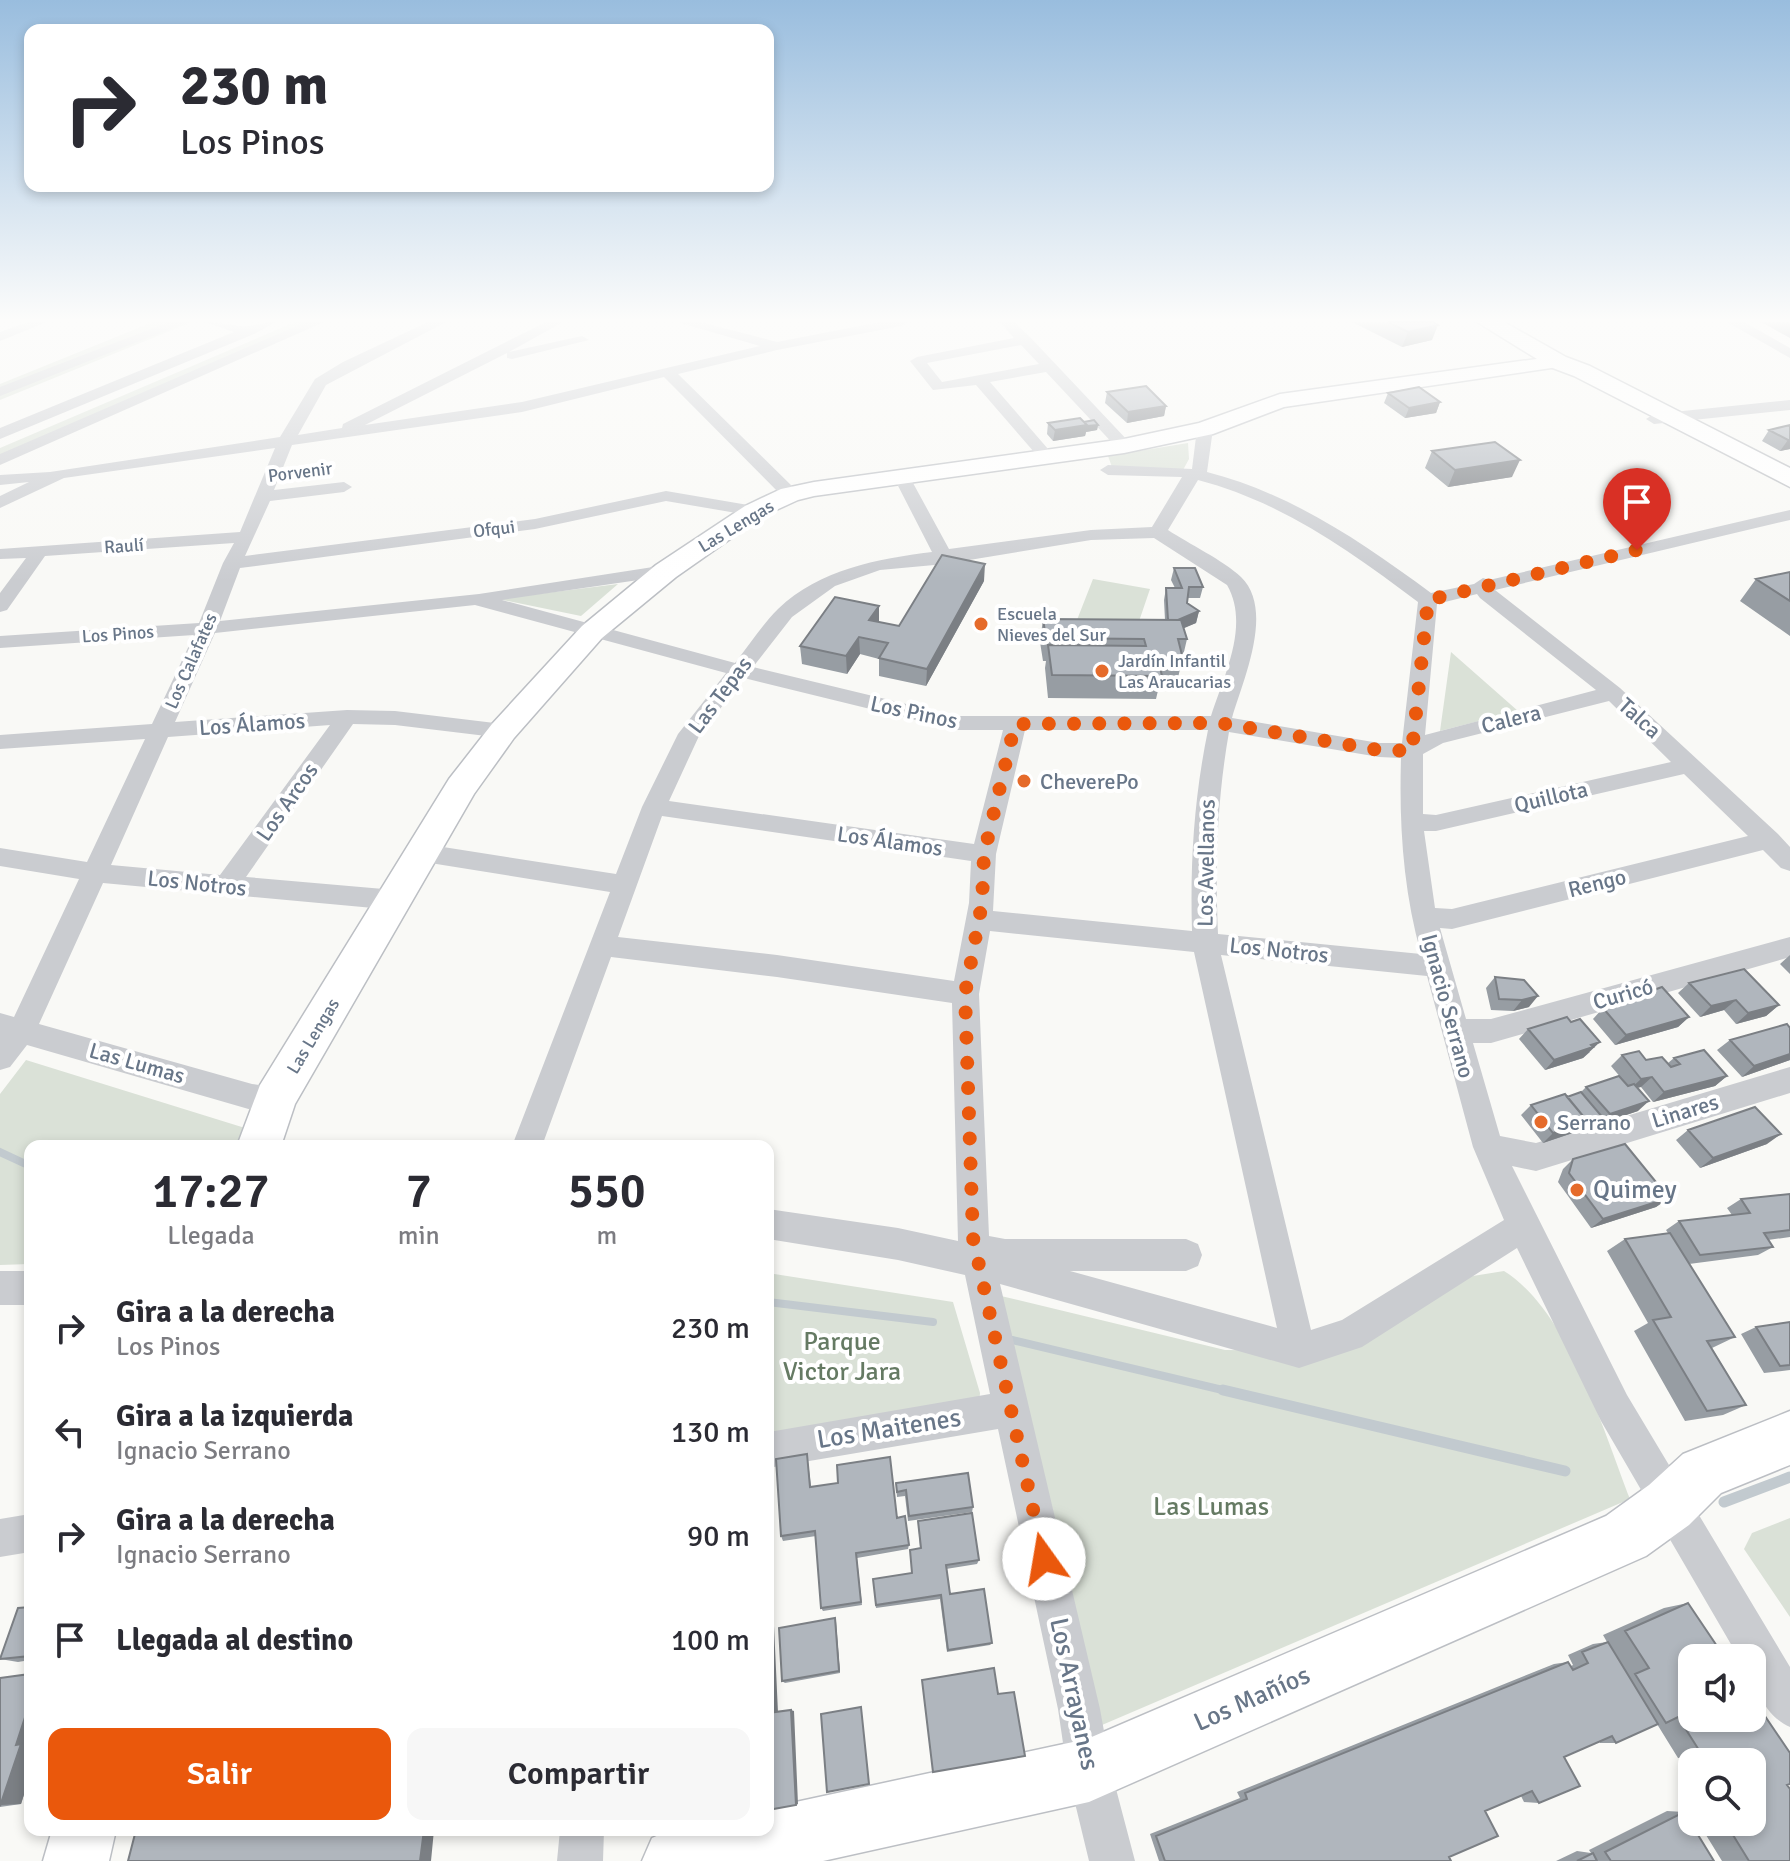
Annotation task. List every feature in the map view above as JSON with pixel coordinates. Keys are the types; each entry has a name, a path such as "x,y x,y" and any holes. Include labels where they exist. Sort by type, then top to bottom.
{"main road":[{"path":"1643,409 1790,479"},
{"path":"1663,418 1790,490"}],"street":[{"path":"0,434 61,409"},
{"path":"0,460 117,409"},
{"name":"Los Calafates","path":"0,1058 11,1027 95,873 207,628 286,441 305,409"},
{"path":"330,437 384,409"},
{"path":"0,480 330,437 510,409"},
{"path":"704,409 790,494"},
{"path":"1005,409 1047,457"},
{"path":"1089,409 1124,446"},
{"name":"Las Lengas","path":"265,1140 275,1098 461,787 503,731 592,632 666,571 754,511 790,494 1124,446 1205,429 1259,409"},
{"path":"1663,418 1752,409"},
{"path":"1158,532 1193,474 1201,469 1205,429"},
{"path":"1108,470 1193,474 1297,510 1332,530 1428,600 1483,584 1790,515"},
{"path":"0,503 60,474"},
{"path":"901,476 945,558"},
{"name":"Porvenir","path":"261,497 344,487"},
{"name":"Ofqui","path":"232,563 535,524 666,496 754,511"},
{"name":"Las Tepas","path":"529,1140 654,807 689,734 785,613 828,582 877,565 945,558 1091,535 1158,532"},
{"name":"Los Avellanos","path":"1158,532 1234,581 1243,596 1247,634 1220,723 1204,822 1202,899 1205,942 1299,1351"},
{"name":"Raulí","path":"0,554 247,537"},
{"path":"0,606 39,552"},
{"name":"Los Pinos","path":"0,642 207,628 475,599 666,571"},
{"name":"Talca","path":"1483,584 1487,594 1613,693 1790,862"},
{"name":"Los Pinos","path":"475,599 737,670 956,723 1220,723 1379,750 1412,751"},
{"name":"Ignacio Serrano","path":"1428,600 1412,751 1411,822 1424,918 1488,1147 1523,1226 1614,1408 1790,1706"},
{"name":"Calera","path":"1412,751 1436,738 1613,693"},
{"name":"Los Álamos","path":"0,742 347,717 395,718 503,731"},
{"name":"Los Arcos","path":"226,886 347,717"},
{"name":"Los Arrayanes","path":"1015,724 984,854 979,920 965,994 976,1250 1009,1409 1079,1709 1089,1770 1112,1861"},
{"name":"Quillota","path":"1411,822 1436,823 1691,765"},
{"name":"Los Álamos","path":"654,807 984,854"},
{"name":"Rengo","path":"1424,918 1452,919 1769,840"},
{"path":"424,853 626,885"},
{"name":"Los Notros","path":"0,857 95,873 395,900"},
{"name":"Los Notros","path":"979,920 1436,966"},
{"path":"603,946 777,966 965,994"},
{"name":"Curicó","path":"1454,1031 1491,1031 1790,947"},
{"name":"Las Lumas","path":"11,1027 252,1097 275,1098"},
{"name":"Linares","path":"1488,1147 1536,1157 1790,1080"},
{"path":"774,1225 898,1244 1002,1255 1186,1255"},
{"path":"976,1250 1299,1351 1350,1335 1523,1226"},
{"path":"0,1288 24,1288"},
{"name":"Los Maitenes","path":"774,1449 1009,1409"},
{"name":"Los Mañíos","path":"675,1861 1089,1770 1626,1536 1669,1505 1702,1473 1790,1438"},
{"path":"0,1538 24,1534"},
{"path":"76,1861 82,1836"},
{"path":"580,1861 582,1836"}],"green space":[{"path":"92,409 120,409 0,461 0,448"},
{"path":"1188,443 1189,459 1183,470 1112,467 1108,456"},
{"path":"1093,579 1150,589 1134,636 1075,625"},
{"path":"618,584 581,616 498,599"},
{"path":"1451,652 1518,711 1440,731"},
{"path":"26,1060 245,1128 242,1140 24,1140 24,1264 0,1265 0,1094"},
{"name":"Las Lumas","path":"1504,1271 1527,1289 1565,1342 1595,1407 1630,1499 1102,1725 1001,1296 1225,1350 1332,1351 1448,1280"},
{"name":"Parque Victor Jara","path":"774,1274 953,1302 980,1393 979,1403 774,1443"},
{"path":"1790,1518 1790,1617 1744,1549 1752,1533"}],"building":[{"path":"1080,418 1087,425 1055,430 1048,423"},
{"path":"1094,420 1098,425 1087,426 1084,422"},
{"path":"1790,425 1790,440 1769,430"},
{"path":"1495,442 1520,460 1455,470 1432,451"},
{"path":"942,555 985,564 927,669 879,658 888,643 859,637 846,656 800,646 835,597 879,606 869,620 899,626"},
{"path":"1174,568 1195,568 1203,587 1189,587 1187,603 1199,611 1178,620 1168,620 1166,588 1182,588"},
{"path":"1790,572 1790,601 1756,579"},
{"path":"1043,619 1181,620 1187,639 1178,639 1183,659 1158,659 1162,676 1052,675 1048,645 1146,646 1144,639 1046,638"},
{"path":"1744,969 1779,1005 1748,1013 1736,1000 1711,1006 1689,983"},
{"path":"1495,977 1524,980 1538,996 1522,1000 1499,999"},
{"path":"1662,987 1689,1017 1626,1035 1603,1008 1654,994 1651,991"},
{"path":"1567,1017 1571,1022 1580,1019 1600,1042 1554,1060 1528,1029"},
{"path":"1787,1024 1790,1028 1790,1054 1754,1066 1730,1040"},
{"path":"1704,1050 1727,1076 1664,1092 1652,1077 1641,1079 1622,1055 1639,1051 1646,1060 1662,1057 1671,1067 1680,1064 1674,1058"},
{"path":"1619,1076 1628,1086 1634,1084 1649,1101 1610,1114 1586,1087"},
{"path":"1581,1092 1604,1119 1582,1127 1588,1122 1567,1097"},
{"path":"1565,1094 1588,1122 1553,1133 1531,1105"},
{"path":"1755,1107 1781,1134 1713,1158 1688,1130"},
{"path":"1625,1144 1669,1198 1603,1219 1569,1173 1573,1159"},
{"path":"1790,1194 1790,1230 1764,1233 1773,1247 1700,1255 1679,1221 1750,1213 1741,1199"},
{"path":"1670,1233 1735,1337 1707,1341 1746,1405 1707,1411 1653,1320 1671,1317 1625,1239"},
{"path":"1790,1322 1790,1365 1780,1366 1756,1327"},
{"path":"807,1454 810,1487 838,1483 837,1465 890,1457 897,1518 905,1516 909,1545 856,1553 861,1602 821,1608 815,1531 781,1536 776,1459"},
{"path":"968,1473 973,1507 909,1516 906,1490 897,1492 896,1483"},
{"path":"972,1513 979,1560 946,1565 950,1594 984,1589 992,1643 948,1650 941,1595 876,1605 873,1579 912,1573 910,1550 921,1548 918,1521"},
{"path":"1688,1603 1716,1644 1678,1644 1678,1717 1666,1723 1635,1674 1649,1668 1625,1631"},
{"path":"18,1608 24,1608 24,1657 0,1659"},
{"path":"835,1618 839,1671 782,1681 779,1628"},
{"path":"1608,1642 1658,1724 1616,1743 1612,1736 1564,1757 1580,1786 1539,1803 1532,1791 1485,1811 1498,1836 1449,1857 1451,1861 1165,1861 1156,1836 1247,1799 1245,1793 1568,1662 1573,1670 1588,1663 1582,1652"},
{"path":"994,1668 998,1694 1014,1692 1025,1756 933,1772 922,1680"},
{"path":"24,1675 24,1720 16,1745 21,1744 0,1806 0,1678"},
{"path":"774,1690 775,1712 791,1710 796,1805 774,1809"},
{"path":"861,1707 869,1784 827,1792 821,1714"},
{"path":"1766,1718 1790,1753 1790,1784 1787,1785 1790,1789 1790,1861 1749,1861 1734,1836 1766,1836 1766,1748 1698,1748 1688,1732 1766,1732"},
{"path":"1678,1815 1678,1836 1699,1836 1714,1861 1611,1861 1605,1852"},
{"path":"134,1836 423,1836 420,1861 128,1861"},
{"path":"1593,1853 1597,1861 1577,1861"}],"waterway":[{"path":"0,1152 24,1163"},
{"path":"774,1303 933,1322"},
{"path":"1012,1340 1231,1392"},
{"path":"1223,1390 1565,1471"},
{"path":"1724,1502 1790,1477"}],"place":[{"name":"Escuela Nieves del Sur","path":"981,624"},
{"name":"Jardín Infantil Las Araucarias","path":"1102,671"},
{"name":"CheverePo","path":"1024,781"},
{"name":"Serrano","path":"1541,1122"},
{"name":"Quimey","path":"1577,1190"}],"route":[{"path":"1044,1559 973,1238 965,994 982,903 984,854 1015,724 1220,723 1379,750 1412,751 1428,600 1483,584 1637,550"}]}
